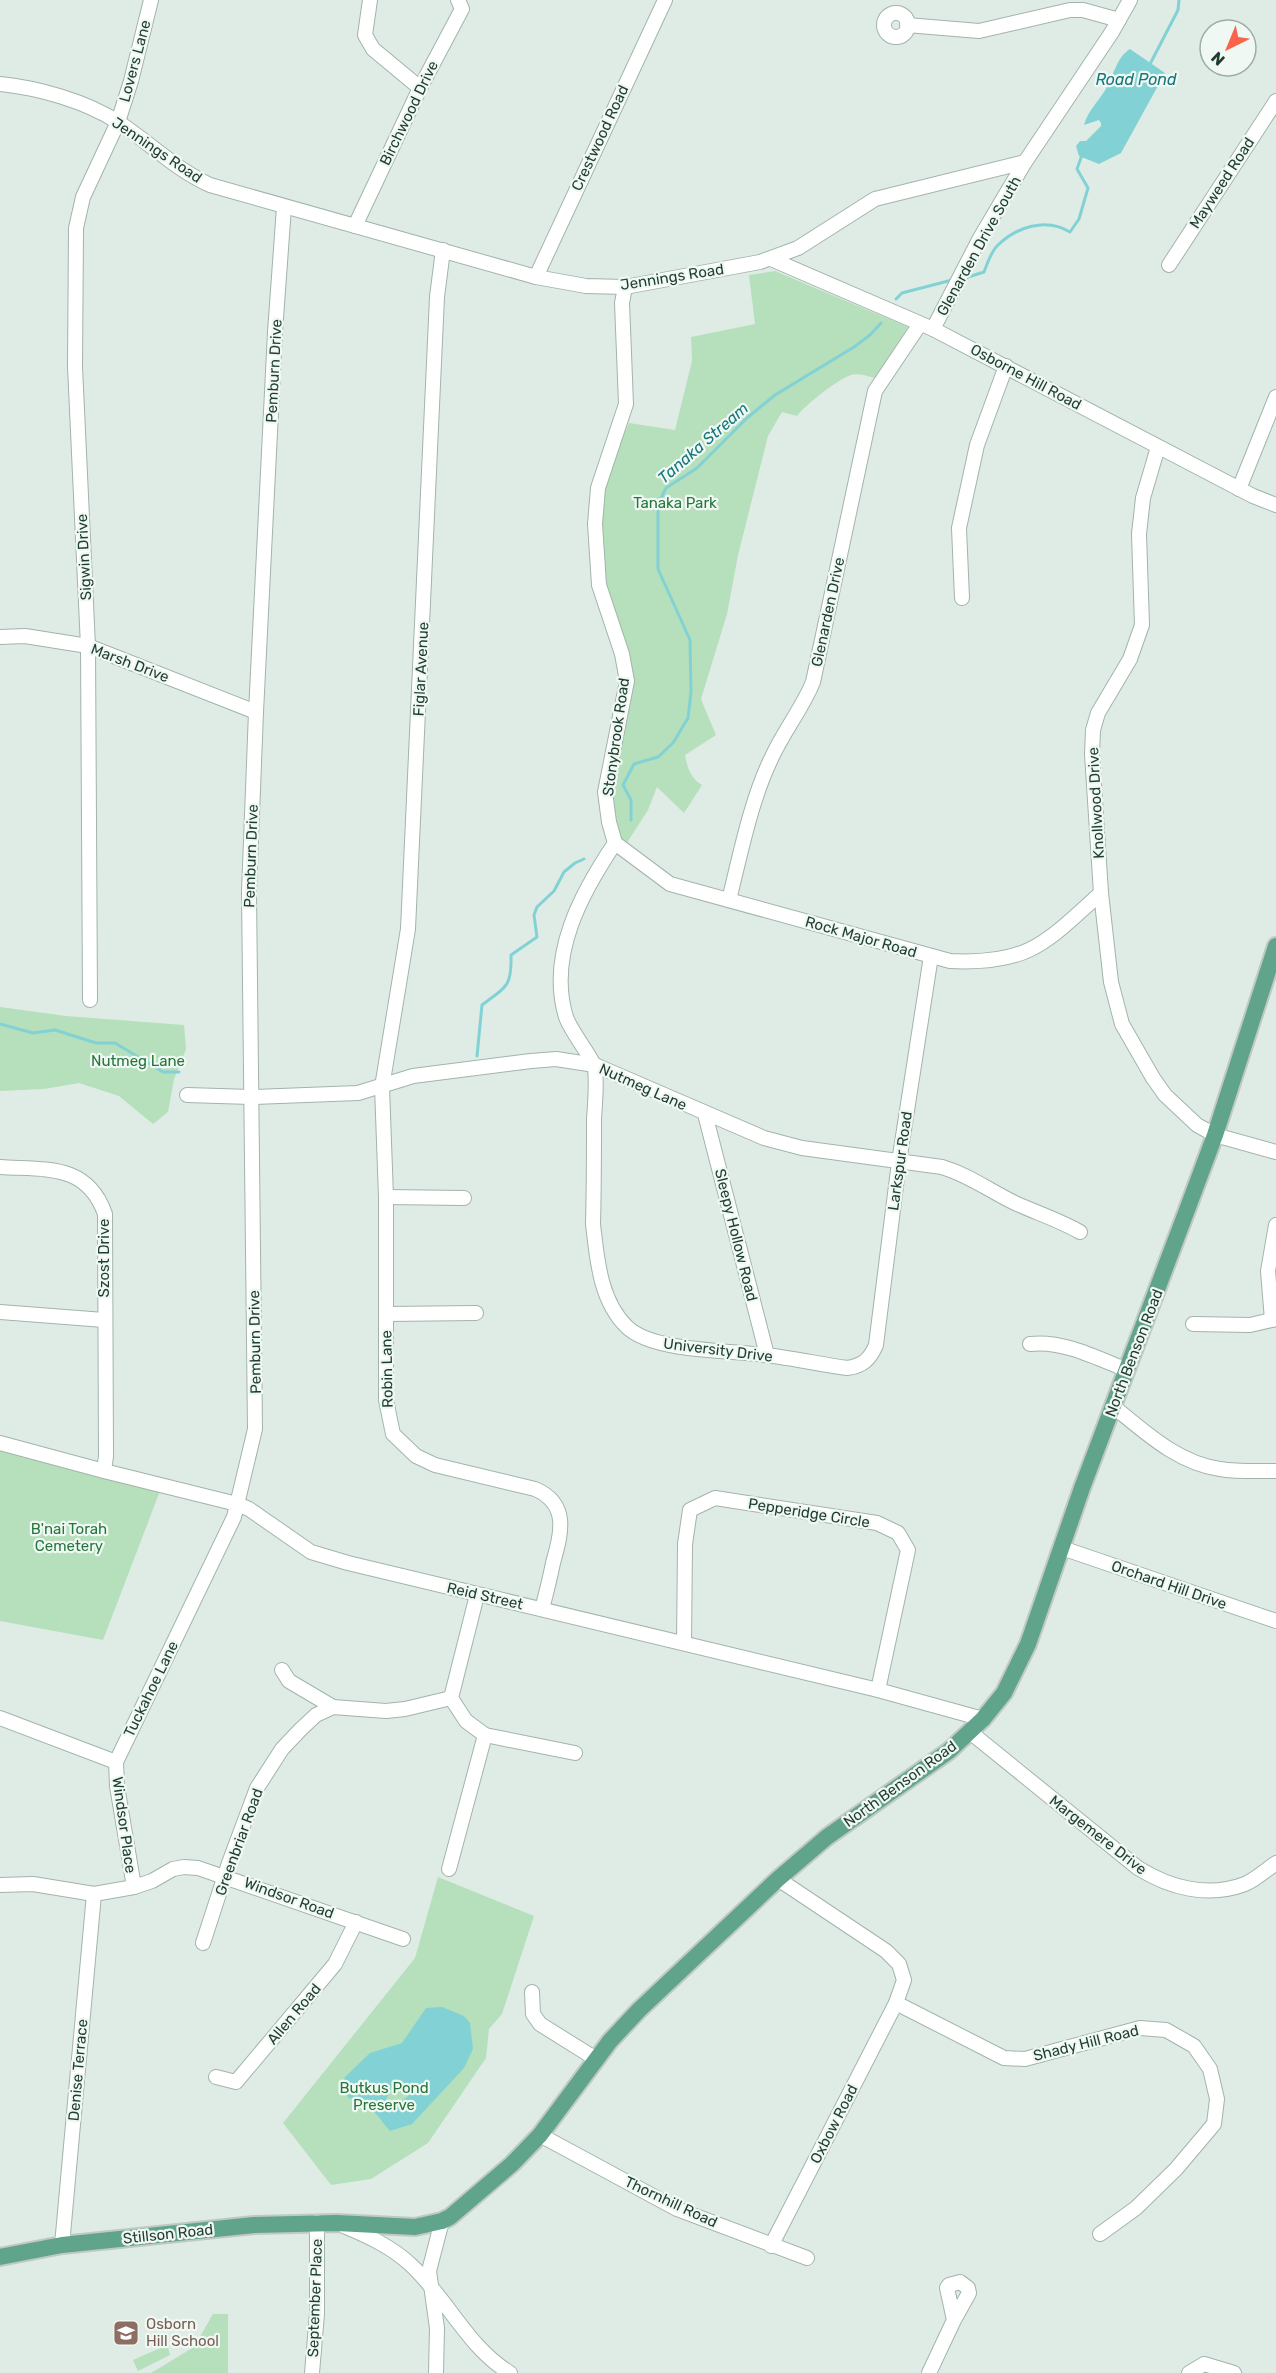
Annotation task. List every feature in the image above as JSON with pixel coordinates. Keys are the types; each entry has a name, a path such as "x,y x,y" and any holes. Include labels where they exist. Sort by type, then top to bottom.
{"main road":[{"name":"North Benson Road","path":"442,2221 465,2206 512,2164 540,2135 619,2030 778,1879 827,1837 914,1777 970,1732 1004,1692 1028,1644 1215,1135 1270,983 1276,946"},
{"name":"Stillson Road","path":"0,2257 62,2245 254,2224 317,2222 405,2227 442,2221"}],"street":[{"name":"Lovers Lane","path":"118,122 131,81 151,0"},
{"path":"370,0 366,15 365,35 373,49 420,88"},
{"name":"Birchwood Drive","path":"355,226 420,88 462,9 458,0"},
{"name":"Crestwood Road","path":"536,277 665,0"},
{"path":"1025,162 1130,0"},
{"path":"908,25 980,31 1070,9 1083,10 1119,20"},
{"name":"Jennings Road","path":"0,84 47,92 118,122 194,178 210,185 536,277 585,286 625,287 771,259 813,240 875,198 1025,162"},
{"name":"Mayweed Road","path":"1169,265 1276,101"},
{"name":"Sigwin Drive","path":"90,1000 88,646 75,367 76,228 83,197 118,122"},
{"name":"Glenarden Drive South","path":"927,327 959,278 1025,162"},
{"name":"Pemburn Drive","path":"237,1504 255,1429 256,1411 249,892 275,332 284,207"},
{"name":"Figlar Avenue","path":"382,1087 408,929 437,297 443,250"},
{"name":"Osborne Hill Road","path":"771,259 927,327 1239,489 1276,505"},
{"name":"Stonybrook Road","path":"615,843 609,822 605,792 627,681 622,654 599,585 595,524 598,488 626,404 622,303 625,287"},
{"name":"Glenarden Drive","path":"729,900 748,824 770,759 813,682 875,391 927,327"},
{"path":"962,598 959,528 978,445 993,397 1006,366"},
{"path":"1239,489 1276,397"},
{"name":"Knollwood Drive","path":"1158,447 1143,498 1138,534 1142,625 1131,659 1102,706 1093,730 1092,754 1101,893 1111,982 1122,1024 1165,1095 1197,1125 1215,1135 1276,1152"},
{"name":"Marsh Drive","path":"0,637 25,636 88,646 256,712"},
{"path":"595,1065 579,1043 567,1019 563,1003 562,966 567,936 591,879 615,843"},
{"name":"Rock Major Road","path":"615,843 670,884 950,961 985,962 1023,954 1047,941 1101,893"},
{"name":"Larkspur Road","path":"864,1363 870,1358 876,1345 899,1162 931,956"},
{"name":"Nutmeg Lane","path":"187,1095 251,1097 358,1093 413,1076 531,1061 555,1059 595,1065 764,1138 793,1145 942,1167 958,1172 1014,1202 1080,1232"},
{"name":"University Drive","path":"595,1065 593,1224 599,1269 612,1306 628,1328 654,1342 767,1355 847,1368 864,1363"},
{"name":"Robin Lane","path":"382,1087 386,1197 386,1400 391,1427 398,1440 426,1462 542,1492 554,1504 559,1512 562,1530 542,1609"},
{"name":"Sleepy Hollow Road","path":"705,1114 767,1355"},
{"name":"Szost Drive","path":"0,1167 62,1171 82,1181 100,1199 105,1214 106,1456 104,1471"},
{"path":"386,1197 464,1198"},
{"path":"1192,1324 1250,1324 1274,1319 1268,1270 1276,1225"},
{"name":"Szost Drive","path":"0,1312 104,1320"},
{"path":"387,1314 476,1313"},
{"path":"1030,1344 1062,1346 1127,1370"},
{"path":"1114,1407 1157,1442 1201,1465 1229,1470 1276,1471"},
{"name":"Reid Street","path":"0,1443 237,1504 249,1509 311,1552 477,1595 878,1690 983,1719"},
{"name":"Pepperidge Circle","path":"684,1643 685,1544 690,1510 715,1498 877,1523 898,1533 909,1550 878,1690"},
{"name":"Tuckahoe Lane","path":"116,1762 234,1517 237,1504"},
{"name":"Orchard Hill Drive","path":"1062,1548 1276,1621"},
{"path":"477,1595 451,1698 466,1721 485,1735 575,1753"},
{"path":"282,1670 289,1681 333,1707 386,1711 451,1698"},
{"name":"Greenbriar Road","path":"203,1943 257,1788 282,1749 316,1715 333,1707"},
{"path":"0,1718 116,1762"},
{"name":"Margemere Drive","path":"970,1732 1138,1868 1182,1889 1218,1890 1246,1883 1276,1863"},
{"path":"448,1869 485,1735"},
{"name":"Windsor Place","path":"116,1762 117,1786 134,1887"},
{"name":"Windsor Road","path":"0,1885 33,1884 94,1894 134,1887 152,1881 173,1869 198,1868 403,1939"},
{"path":"778,1879 894,1958 904,1980 896,2003"},
{"name":"Denise Terrace","path":"62,2245 94,1894"},
{"name":"Allen Road","path":"216,2078 236,2082 334,1964 356,1922"},
{"path":"532,1992 533,2014 540,2024 596,2059"},
{"name":"Shady Hill Road","path":"896,2003 1004,2058 1025,2059 1140,2028 1166,2030 1194,2046 1210,2069 1217,2099 1214,2124 1176,2169 1144,2200 1100,2234"},
{"name":"Oxbow Road","path":"771,2246 896,2003"},
{"name":"Thornhill Road","path":"540,2135 677,2209 807,2258"},
{"path":"436,2373 437,2328 430,2280 430,2260 442,2221"},
{"name":"September Place","path":"312,2373 317,2313 317,2222"},
{"name":"Stillson Road","path":"337,2223 372,2237 396,2252 412,2266 494,2363 510,2373"},
{"path":"929,2373 954,2320"},
{"path":"1189,2373 1204,2364 1234,2373"}],"green space":[{"name":"Tanaka Park","path":"775,271 908,327 875,378 851,375 822,393 797,416 782,412 768,436 738,555 727,614 701,699 716,735 685,755 690,772 702,785 684,813 657,787 648,810 623,849 615,840 610,795 627,693 634,676 601,581 602,485 629,423 675,430 692,361 691,337 755,324 749,275"},
{"name":"Nutmeg Lane","path":"0,1007 66,1016 184,1025 186,1049 174,1079 168,1112 153,1124 119,1096 79,1083 44,1089 0,1091"},
{"name":"B'nai Torah Cemetery","path":"0,1448 160,1491 103,1640 0,1621"},
{"name":"Butkus Pond Preserve","path":"438,1877 534,1916 502,2014 489,2029 486,2058 428,2143 371,2179 331,2185 283,2123 415,1958"},
{"path":"213,2314 228,2314 228,2373 151,2373 194,2347"},
{"path":"165,2346 168,2347 170,2355 138,2371 133,2360"}],"water":[{"name":"Road Pond","path":"1130,49 1165,73 1121,153 1099,164 1079,156 1076,146 1080,141 1086,141 1101,126 1099,120 1084,125 1107,87 1119,61"},
{"path":"442,2007 464,2016 470,2023 473,2049 464,2068 412,2124 390,2131 362,2102 348,2098 343,2082 345,2077 370,2053 402,2043 426,2008","holes":["401,2086 409,2088 411,2093 403,2100 396,2102 386,2100 391,2088"]}],"waterway":[{"name":"Tanaka Stream","path":"1149,66 1178,10 1179,0"},
{"name":"Tanaka Stream","path":"965,278 984,272 997,246 1022,229 1051,225 1070,232 1079,219 1088,188 1077,169 1082,155"},
{"name":"Tanaka Stream","path":"896,299 902,293 952,280"},
{"name":"Tanaka Stream","path":"631,820 631,800 623,785 634,764 658,757 673,743 688,718 691,692 690,640 658,569 658,504 666,488 697,468 747,418 775,395 854,347 881,323"},
{"name":"Tanaka Stream","path":"477,1056 482,1005 502,990 509,980 511,955 537,937 534,915 537,907 554,891 564,872 584,859"},
{"path":"0,1024 33,1033 55,1030 96,1043 115,1043 163,1072 179,1072"}],"place":[{"name":"Osborn Hill School","path":"126,2333"}]}
